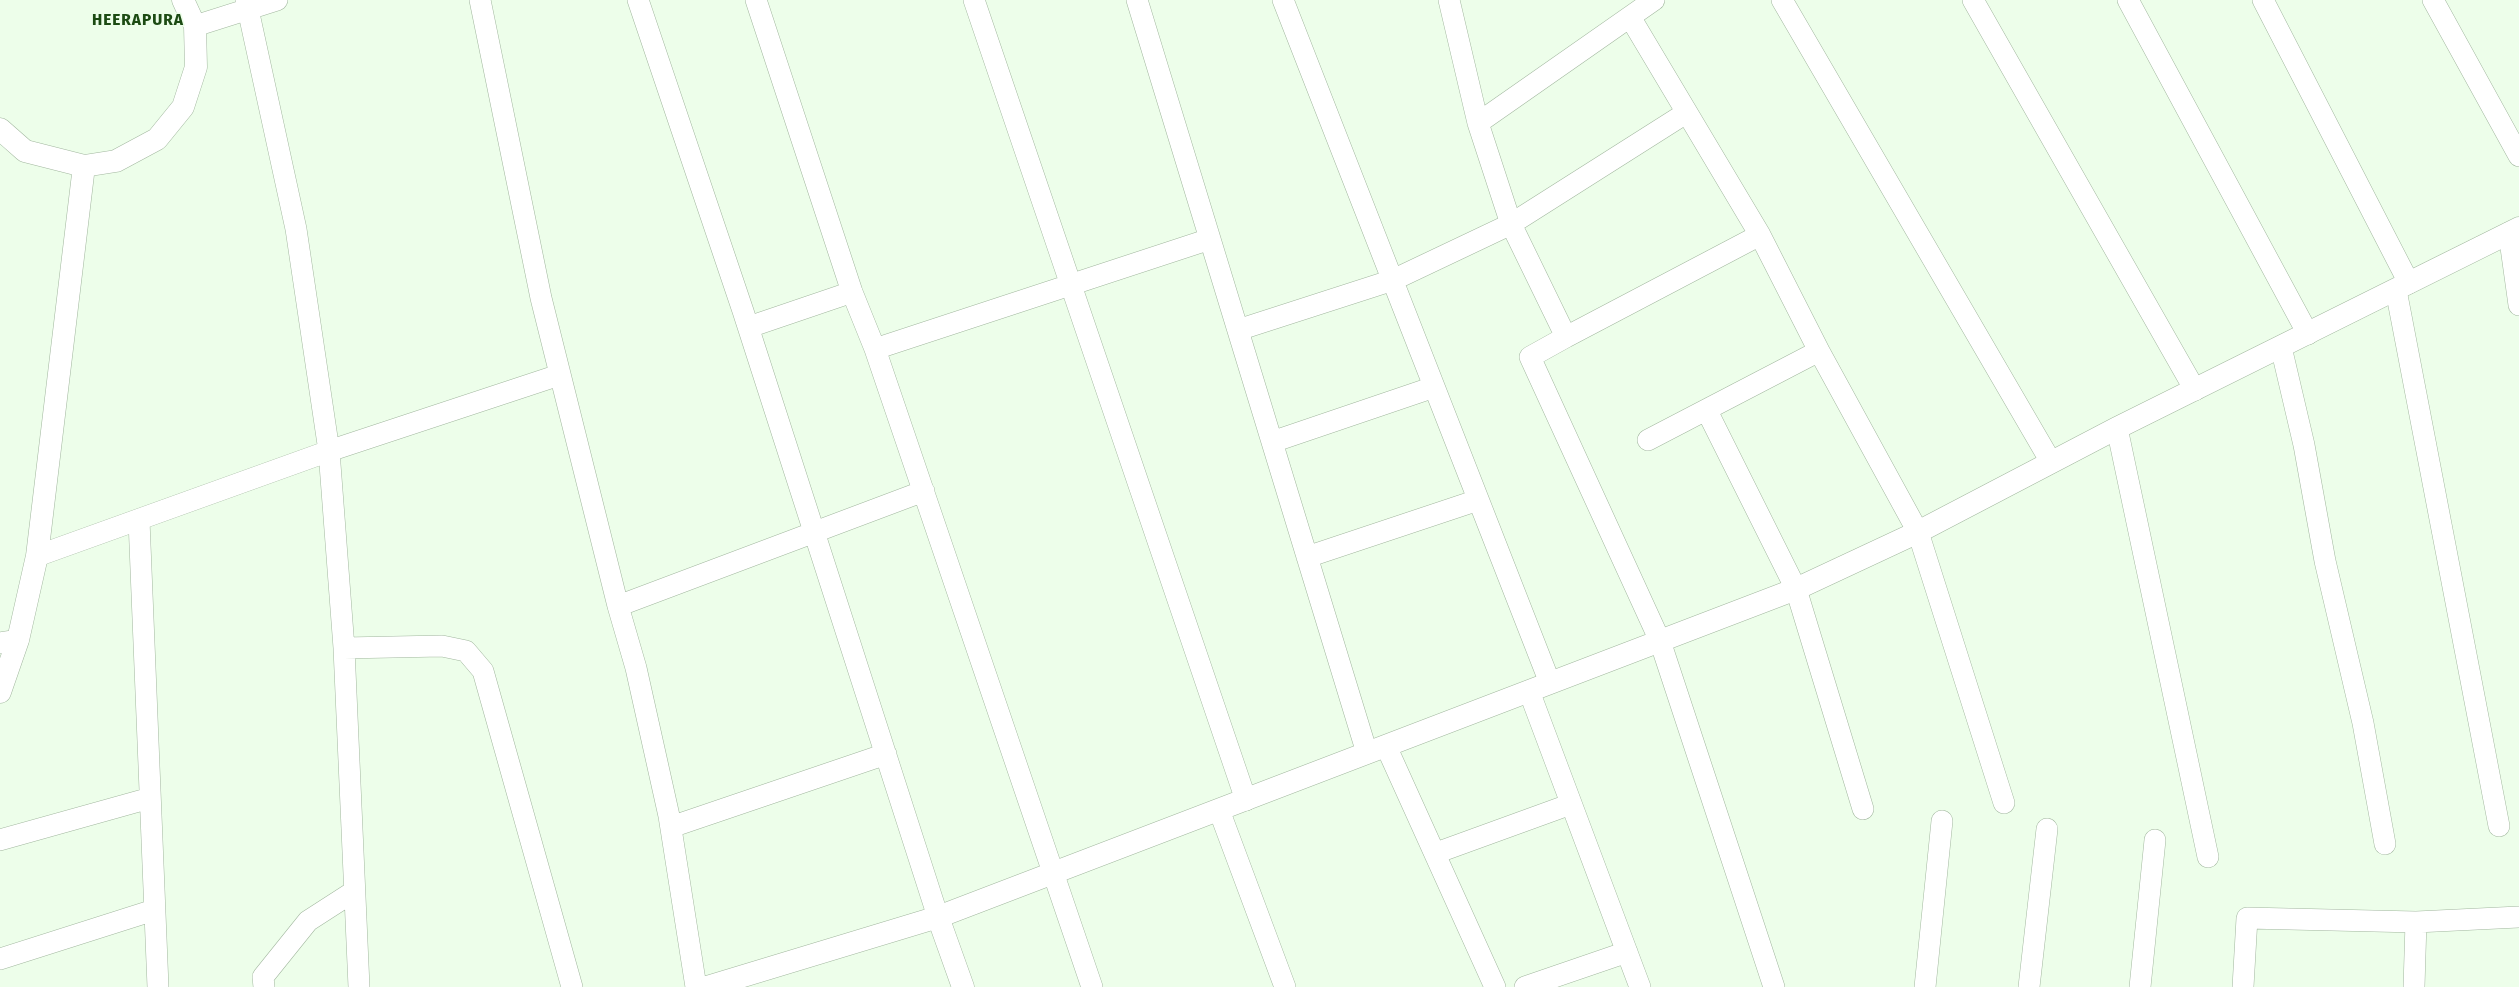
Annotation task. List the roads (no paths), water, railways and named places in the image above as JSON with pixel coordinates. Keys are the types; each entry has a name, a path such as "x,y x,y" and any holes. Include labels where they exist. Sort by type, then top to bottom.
{"street":[{"path":"0,129 25,151 84,166 116,161 157,139 183,106 196,67 195,26 183,0"},
{"path":"195,26 248,4 277,0"},
{"path":"480,0 540,298 618,606 636,668 671,827 696,987"},
{"path":"638,0 749,327 938,917 963,987"},
{"path":"756,0 852,292 875,349 1092,987"},
{"path":"974,0 1246,800"},
{"path":"1137,0 1307,557 1377,749 1436,853 1495,987"},
{"path":"1283,0 1550,683"},
{"path":"1449,0 1478,123 1512,224 1566,337"},
{"path":"1478,123 1654,0"},
{"path":"1782,0 2051,462"},
{"path":"1973,0 2195,390"},
{"path":"2128,0 2308,334"},
{"path":"2263,0 2403,286 2499,826"},
{"path":"2433,0 2519,156"},
{"path":"248,4 296,228 329,451 344,648 353,892 359,987"},
{"path":"1630,17 1760,235 1819,351 1918,532 2004,803"},
{"path":"1238,330 1393,280 1512,224 1686,113"},
{"path":"0,692 9,642 37,556 84,166"},
{"path":"707,987 938,917 1796,589 1918,532 2117,428 2514,231 2519,304"},
{"path":"1760,235 1530,357 1660,641 1774,987"},
{"path":"875,349 1210,239"},
{"path":"749,327 852,292"},
{"path":"2281,347 2304,445 2325,561 2362,723 2385,844"},
{"path":"1648,440 1707,411 1819,351"},
{"path":"37,556 329,451 559,375"},
{"path":"1272,442 1434,387"},
{"path":"1707,411 1796,589 1863,809"},
{"path":"2117,428 2208,857"},
{"path":"618,606 924,491"},
{"path":"1307,557 1478,500"},
{"path":"139,520 158,987"},
{"path":"344,648 442,646 466,651 483,671 572,987"},
{"path":"1529,691 1640,987"},
{"path":"671,827 886,754"},
{"path":"0,840 150,798"},
{"path":"1436,853 1571,804"},
{"path":"1219,810 1285,987"},
{"path":"1925,987 1942,821"},
{"path":"2029,987 2047,829"},
{"path":"2140,987 2154,840"},
{"path":"264,987 264,977 308,922 353,892"},
{"path":"0,959 154,910"},
{"path":"2242,987 2247,918 2416,922 2519,917"},
{"path":"2414,987 2416,922"},
{"path":"1526,987 1627,952"}],"district":[{"name":"HEERAPURA","path":"138,20"}]}
